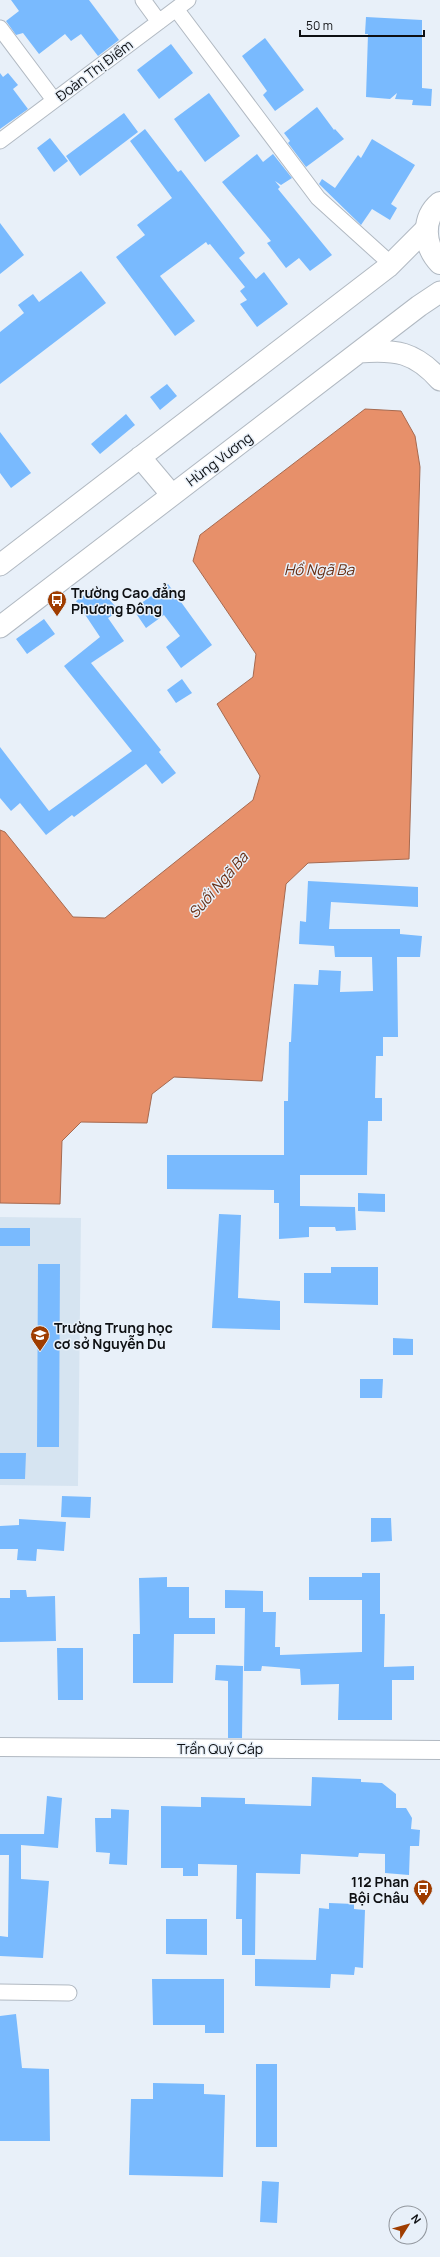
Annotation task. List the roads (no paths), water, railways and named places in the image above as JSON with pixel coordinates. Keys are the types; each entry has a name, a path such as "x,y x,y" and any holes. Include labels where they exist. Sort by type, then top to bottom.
{"main road":[{"path":"440,203 430,217 426,228 427,242 433,255 440,262"},
{"path":"0,565 391,264 426,228"},
{"name":"Hùng Vương","path":"0,627 359,352 440,292"},
{"path":"359,352 385,349 406,355 423,363 440,380"},
{"path":"140,457 172,495"}],"street":[{"path":"143,0 159,22"},
{"name":"Đoàn Thị Điểm","path":"0,141 188,0"},
{"path":"176,9 318,198 391,264"},
{"path":"0,28 54,100"},
{"name":"Trần Quý Cáp","path":"0,1747 440,1750"},
{"path":"0,1992 69,1993"}],"water":[{"name":"Hồ Ngã Ba","path":"365,409 401,411 415,436 420,467 409,859 308,863 286,884 262,1081 174,1077 152,1094 147,1123 81,1122 62,1141 60,1204 0,1203 0,830 5,832 73,917 105,918 253,800 260,776 217,704 253,677 256,654 193,561 200,535"}],"place":[{"name":"Trường Cao đẳng Phương Đông","path":"57,617"},
{"name":"Trường Trung học cơ sở Nguyễn Du","path":"40,1352"},
{"name":"112 Phan Bội Châu","path":"423,1906"}],"water label":[{"name":"Suối Ngã Ba","path":"218,885"}]}
